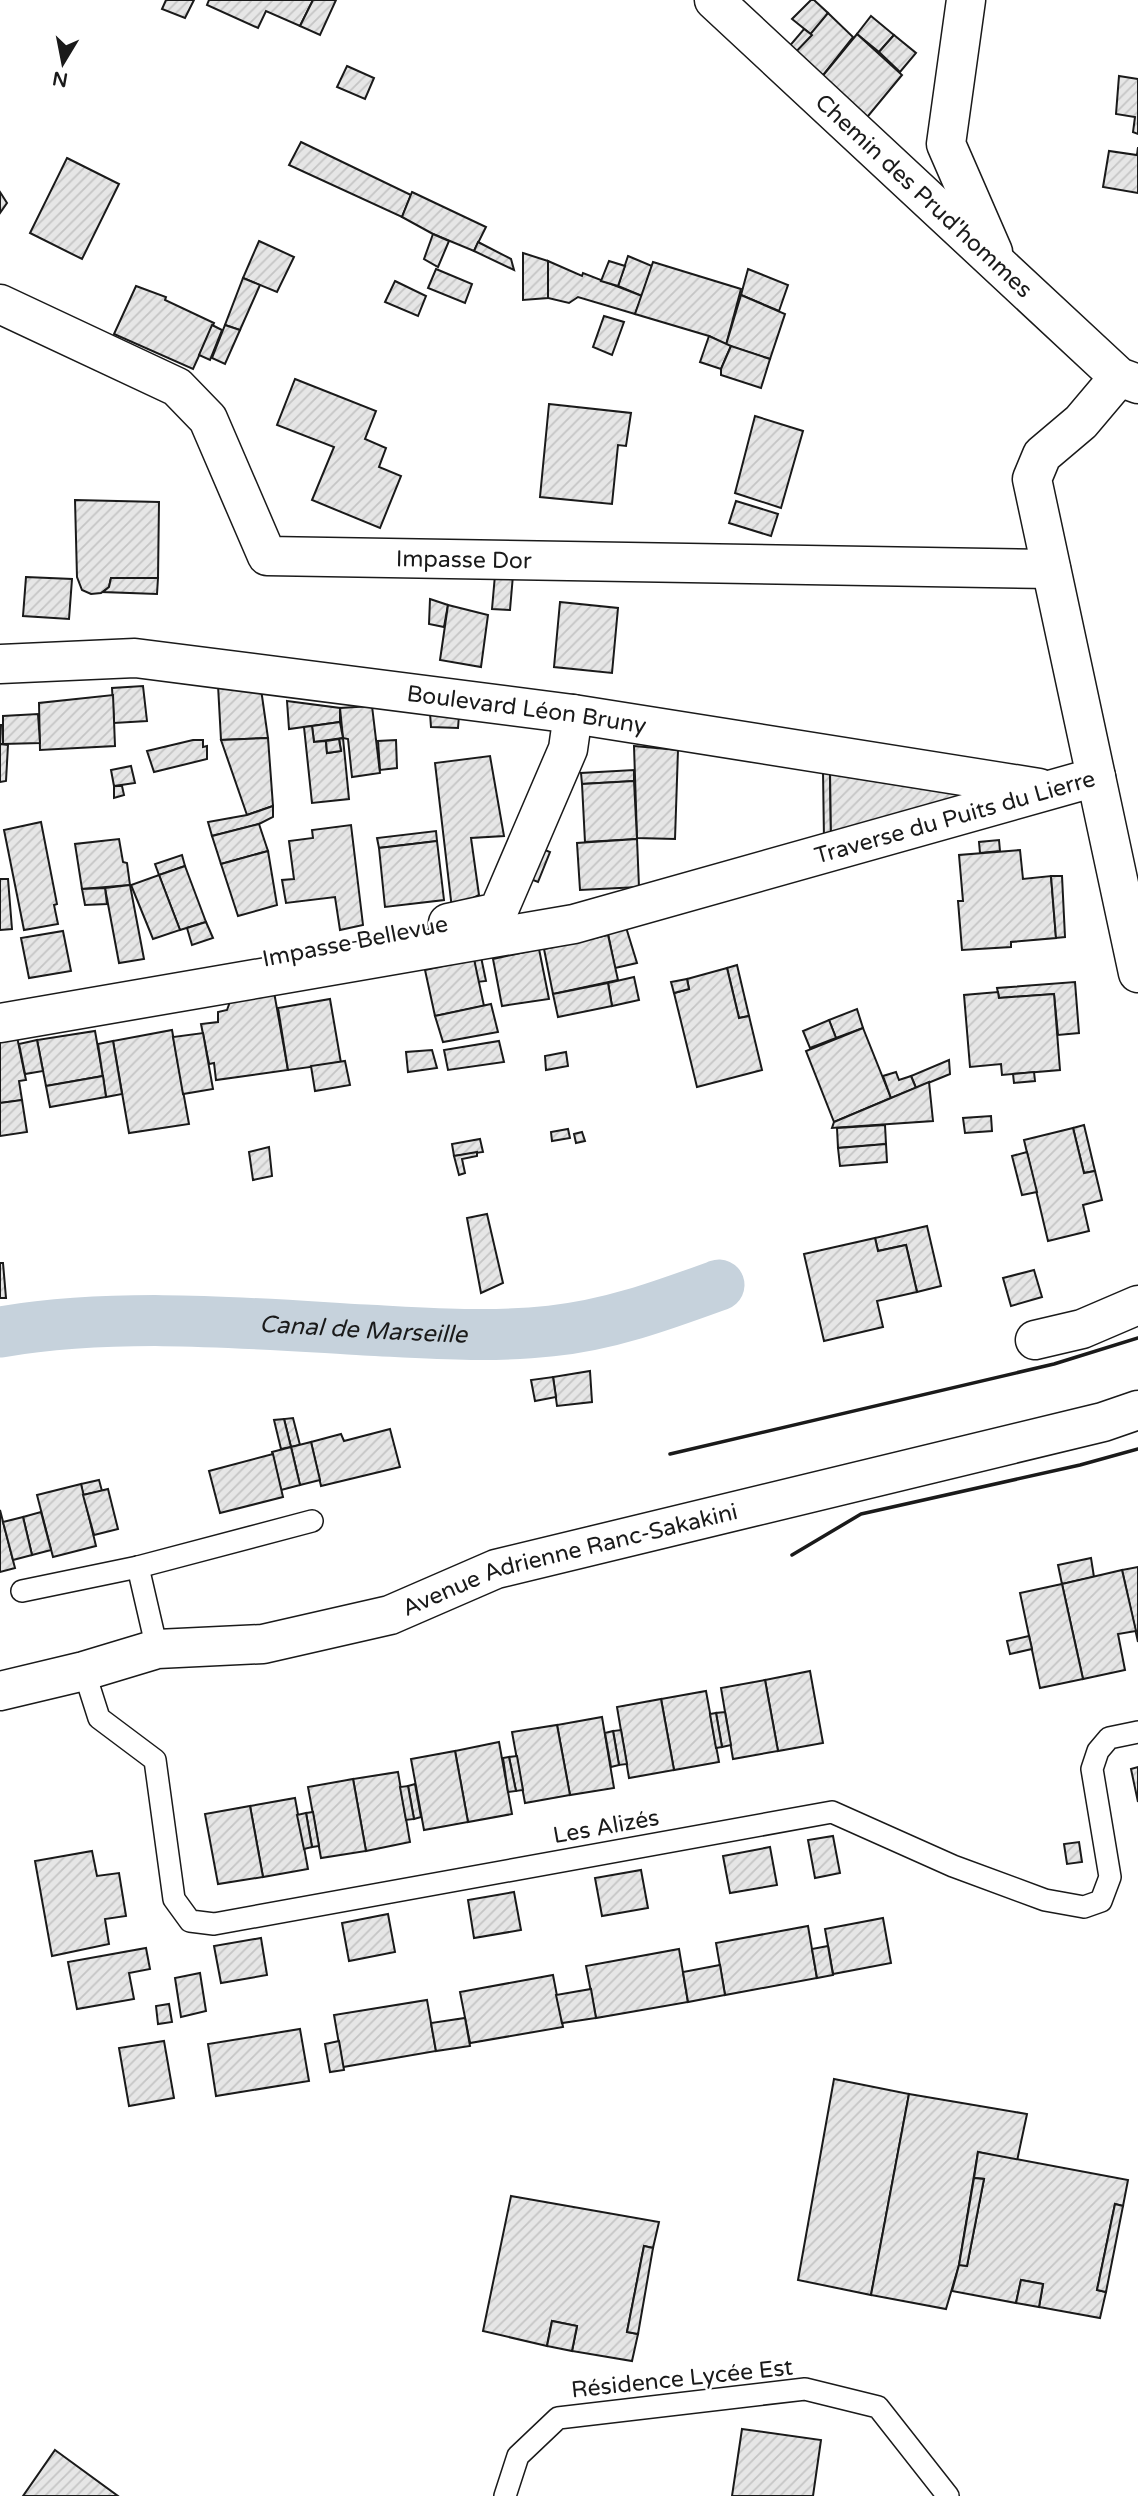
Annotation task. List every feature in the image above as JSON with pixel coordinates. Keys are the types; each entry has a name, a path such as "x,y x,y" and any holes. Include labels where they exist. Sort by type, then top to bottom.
{"street":[{"name":"Chemin des Prud'hommes","path":"714,0 1000,267 1129,381"},
{"path":"966,0 946,144 1000,267"},
{"name":"Impasse Dor","path":"0,304 177,387 208,419 267,556 1051,569"},
{"name":"Traverse du Puits du Lierre","path":"0,1023 574,924 1096,777 1032,479 1042,455 1129,381"},
{"name":"Boulevard Léon Bruny","path":"0,664 135,658 573,714 1051,790"},
{"name":"Impasse Bellevue","path":"0,997 358,943 498,912 568,749 573,714"},
{"path":"1096,777 1138,973"},
{"path":"1035,1340 1082,1329 1138,1306"},
{"name":"Avenue Adrienne Ranc-Sakakini","path":"0,1691 84,1671 157,1649 263,1644 390,1615 496,1569 896,1474 1103,1422 1138,1410"}],"lane":[{"path":"22,1591 138,1567 312,1521"},
{"path":"138,1567 157,1649"},
{"name":"Les Alizés","path":"84,1671 99,1718 155,1760 174,1899 190,1921 214,1924 832,1812 953,1866 1045,1900 1084,1907 1101,1900 1110,1877 1092,1769 1098,1752 1109,1738 1138,1732"},
{"name":"Résidence Lycée Est","path":"505,2496 519,2456 558,2418 804,2389 878,2407 948,2496"}],"building":[{"path":"166,0 194,0 185,18 162,9"},
{"path":"209,0 313,0 300,26 266,11 258,28 207,5"},
{"path":"313,0 336,0 320,35 300,26"},
{"path":"811,0 828,13 812,35 792,19"},
{"path":"828,13 853,37 816,84 792,56"},
{"path":"871,16 894,35 879,52 857,34"},
{"path":"804,29 812,35 792,56 787,49"},
{"path":"857,34 902,75 859,127 816,84"},
{"path":"894,35 916,53 900,72 879,52"},
{"path":"347,66 374,78 365,99 337,87"},
{"path":"1119,76 1138,79 1138,134 1133,132 1135,117 1116,114"},
{"path":"301,142 411,195 402,217 289,165"},
{"path":"1138,147 1138,193 1103,187 1109,151 1137,155"},
{"path":"67,158 119,184 82,259 30,233"},
{"path":"0,192 7,203 0,213"},
{"path":"412,192 486,227 474,251 433,234 402,217"},
{"path":"433,234 449,241 438,267 424,259"},
{"path":"259,241 294,257 277,292 243,278"},
{"path":"478,242 511,259 514,270 474,251"},
{"path":"523,253 548,261 548,298 523,300"},
{"path":"628,256 652,266 642,296 618,286"},
{"path":"548,261 582,276 583,273 642,296 635,314 578,297 569,303 548,298"},
{"path":"609,261 625,266 618,286 601,281"},
{"path":"653,262 741,289 726,345 709,336 635,314"},
{"path":"436,269 472,284 465,303 428,288"},
{"path":"748,269 788,285 779,311 741,295"},
{"path":"243,278 260,285 240,330 225,325"},
{"path":"395,281 426,296 418,316 385,302"},
{"path":"136,286 166,297 165,300 214,323 193,369 114,334"},
{"path":"741,295 785,314 770,359 726,345"},
{"path":"604,316 624,322 612,355 593,347"},
{"path":"212,325 222,330 210,360 199,355"},
{"path":"225,325 240,330 225,364 212,358"},
{"path":"709,336 731,346 721,369 700,362"},
{"path":"731,346 770,359 761,388 721,375"},
{"path":"295,379 376,411 365,439 386,448 379,467 401,476 380,528 312,500 334,447 277,425"},
{"path":"549,404 631,413 626,446 618,445 612,504 540,497"},
{"path":"755,416 803,431 781,508 735,493"},
{"path":"75,500 159,502 158,578 111,578 109,587 101,593 91,594 82,590 77,577"},
{"path":"736,501 778,514 771,536 729,523"},
{"path":"495,575 513,575 510,610 492,609"},
{"path":"26,577 72,579 69,619 23,616"},
{"path":"111,578 158,578 157,594 103,592 109,587"},
{"path":"430,599 448,605 444,627 429,624"},
{"path":"560,602 618,608 612,673 554,667"},
{"path":"448,605 488,615 481,667 440,660"},
{"path":"218,685 261,689 268,738 221,740"},
{"path":"143,686 147,721 114,723 112,688"},
{"path":"113,695 115,746 40,750 39,703"},
{"path":"287,701 340,708 340,722 289,729"},
{"path":"372,706 380,773 352,777 348,739 343,738 340,708"},
{"path":"430,713 459,715 458,728 431,727"},
{"path":"38,714 40,743 3,744 3,716"},
{"path":"340,722 343,738 314,742 312,726"},
{"path":"2,725 3,744 0,744"},
{"path":"312,726 314,742 326,741 327,753 341,751 339,739 343,738 349,799 312,803 304,727"},
{"path":"268,738 273,806 247,815 221,740"},
{"path":"339,739 341,751 327,753 326,741"},
{"path":"203,740 203,747 207,746 207,759 154,772 147,751"},
{"path":"396,740 397,768 380,770 378,741"},
{"path":"0,744 8,745 6,781 0,782"},
{"path":"634,746 678,750 675,839 637,838"},
{"path":"490,756 504,836 471,838 479,895 452,909 435,763"},
{"path":"131,766 135,783 114,786 111,770"},
{"path":"634,770 634,781 582,784 581,773"},
{"path":"823,771 830,772 831,837 824,840"},
{"path":"830,772 961,791 961,801 831,837"},
{"path":"634,781 637,839 585,842 582,784"},
{"path":"114,786 122,786 124,795 114,798"},
{"path":"273,806 273,817 259,824 212,836 208,822 247,815"},
{"path":"41,822 57,904 54,905 58,924 24,930 4,830"},
{"path":"259,824 268,851 221,864 212,836"},
{"path":"351,825 363,925 340,930 335,897 286,903 282,880 294,879 289,841 313,838 312,830"},
{"path":"436,831 437,841 379,848 377,838"},
{"path":"119,839 123,862 127,863 130,885 82,889 75,844"},
{"path":"637,839 639,887 580,890 577,843"},
{"path":"999,840 1000,851 980,853 979,842"},
{"path":"437,841 444,900 385,907 379,848"},
{"path":"540,848 550,852 538,882 528,878"},
{"path":"1020,850 1023,879 1051,876 1056,938 1011,942 1011,947 962,950 958,901 963,901 959,855"},
{"path":"268,851 277,905 238,916 221,864"},
{"path":"182,855 185,866 159,875 155,864"},
{"path":"185,866 206,922 180,930 159,875"},
{"path":"159,875 180,930 153,939 131,885"},
{"path":"1051,876 1062,876 1065,937 1056,938"},
{"path":"0,879 8,879 12,929 0,930"},
{"path":"130,885 144,959 119,963 105,888"},
{"path":"105,888 107,904 85,905 82,889"},
{"path":"206,922 213,938 192,945 187,928"},
{"path":"625,924 637,963 615,968 607,929"},
{"path":"63,931 71,971 29,978 21,938"},
{"path":"608,935 618,980 553,994 544,949"},
{"path":"539,949 549,999 502,1006 493,959"},
{"path":"481,957 486,981 477,982 474,959"},
{"path":"474,959 484,1006 435,1016 425,970"},
{"path":"737,965 749,1016 739,1018 727,968"},
{"path":"727,968 739,1018 749,1016 762,1070 697,1087 674,993 689,989 687,979"},
{"path":"634,977 639,1000 612,1006 608,983"},
{"path":"687,979 689,989 674,993 671,982"},
{"path":"1075,982 1079,1033 1058,1035 1054,994 999,998 997,988"},
{"path":"608,983 612,1006 558,1017 553,994"},
{"path":"274,992 288,1070 216,1080 214,1063 209,1064 201,1024 218,1022 218,1012 227,1010 231,999"},
{"path":"998,992 999,998 1054,994 1060,1070 1002,1075 1001,1064 970,1067 964,995"},
{"path":"330,999 341,1063 288,1070 278,1008"},
{"path":"491,1004 498,1032 443,1042 435,1016"},
{"path":"857,1009 863,1028 836,1038 829,1020"},
{"path":"829,1020 836,1038 810,1048 803,1031"},
{"path":"863,1028 891,1098 834,1122 806,1051"},
{"path":"172,1030 189,1124 129,1133 113,1041"},
{"path":"95,1031 103,1076 46,1086 37,1040"},
{"path":"16,1032 26,1080 19,1081 22,1100 0,1103 0,1035"},
{"path":"203,1033 213,1089 183,1094 173,1037"},
{"path":"37,1040 43,1071 25,1074 19,1044"},
{"path":"113,1041 122,1094 106,1097 98,1044"},
{"path":"499,1041 504,1062 448,1070 444,1050"},
{"path":"432,1050 437,1068 408,1072 406,1052"},
{"path":"566,1052 568,1066 546,1070 545,1056"},
{"path":"949,1060 950,1074 916,1088 911,1076"},
{"path":"345,1061 350,1085 315,1091 311,1066"},
{"path":"896,1072 899,1080 911,1076 916,1088 891,1098 883,1076"},
{"path":"1034,1072 1035,1081 1014,1083 1013,1074"},
{"path":"103,1076 106,1097 50,1107 46,1086"},
{"path":"929,1082 933,1121 832,1128 834,1122"},
{"path":"22,1100 27,1132 0,1136 0,1103"},
{"path":"991,1116 992,1131 965,1133 963,1118"},
{"path":"885,1125 886,1144 838,1148 837,1128"},
{"path":"1084,1125 1095,1171 1084,1173 1073,1128"},
{"path":"1073,1128 1084,1173 1095,1171 1102,1200 1083,1205 1089,1231 1048,1241 1024,1140"},
{"path":"568,1129 570,1138 552,1141 551,1132"},
{"path":"582,1132 585,1141 576,1143 574,1134"},
{"path":"480,1139 483,1152 454,1156 452,1144"},
{"path":"886,1144 887,1162 840,1166 838,1148"},
{"path":"269,1147 272,1176 253,1180 249,1152"},
{"path":"477,1152 477,1156 462,1159 465,1173 459,1175 454,1156"},
{"path":"1027,1152 1037,1192 1022,1195 1012,1156"},
{"path":"487,1214 503,1283 481,1293 467,1218"},
{"path":"927,1226 941,1286 917,1292 906,1245 878,1251 875,1238"},
{"path":"875,1238 878,1251 906,1245 917,1292 877,1301 883,1327 824,1341 804,1254"},
{"path":"0,1263 3,1263 6,1298 0,1298"},
{"path":"1034,1270 1042,1297 1011,1306 1003,1278"},
{"path":"590,1371 592,1402 557,1406 553,1377"},
{"path":"553,1377 556,1397 535,1401 531,1380"},
{"path":"293,1418 300,1445 291,1447 284,1419"},
{"path":"284,1419 291,1447 281,1449 274,1420"},
{"path":"390,1429 400,1467 321,1486 311,1442 341,1434 344,1441"},
{"path":"311,1442 320,1480 300,1485 291,1447"},
{"path":"291,1447 300,1485 281,1490 272,1452"},
{"path":"273,1454 283,1497 220,1513 209,1471"},
{"path":"99,1480 102,1491 83,1495 81,1484"},
{"path":"81,1484 96,1546 53,1557 37,1495"},
{"path":"108,1489 118,1529 94,1535 83,1495"},
{"path":"0,1510 15,1568 0,1572"},
{"path":"41,1512 51,1550 32,1555 23,1517"},
{"path":"23,1517 32,1555 13,1560 3,1522"},
{"path":"1091,1558 1094,1577 1062,1584 1058,1565"},
{"path":"1138,1567 1138,1642 1122,1570"},
{"path":"1122,1570 1136,1631 1118,1634 1125,1670 1083,1679 1062,1584"},
{"path":"1062,1584 1083,1679 1040,1688 1020,1593"},
{"path":"1029,1636 1032,1649 1010,1654 1007,1641"},
{"path":"810,1671 823,1743 778,1751 765,1680"},
{"path":"765,1680 778,1751 733,1759 721,1688"},
{"path":"706,1691 719,1762 674,1770 661,1699"},
{"path":"661,1699 674,1770 629,1778 617,1707"},
{"path":"725,1712 731,1745 722,1747 716,1713"},
{"path":"716,1713 722,1747 716,1748 710,1714"},
{"path":"602,1717 614,1788 570,1795 557,1725"},
{"path":"557,1725 570,1795 525,1803 512,1732"},
{"path":"621,1730 627,1764 619,1765 613,1731"},
{"path":"613,1731 619,1765 611,1767 605,1733"},
{"path":"499,1742 512,1814 468,1822 455,1751"},
{"path":"455,1751 468,1822 424,1830 411,1759"},
{"path":"517,1756 523,1790 516,1791 509,1757"},
{"path":"509,1757 516,1791 508,1792 503,1758"},
{"path":"1138,1767 1138,1802 1131,1769"},
{"path":"398,1772 410,1842 366,1851 353,1779"},
{"path":"353,1779 366,1851 321,1858 308,1787"},
{"path":"415,1784 421,1817 414,1819 408,1786"},
{"path":"408,1786 414,1819 406,1820 400,1787"},
{"path":"295,1798 308,1869 263,1877 250,1806"},
{"path":"250,1806 263,1877 218,1884 205,1814"},
{"path":"313,1812 319,1846 312,1847 306,1813"},
{"path":"306,1813 312,1847 304,1849 297,1815"},
{"path":"833,1836 840,1873 815,1878 808,1840"},
{"path":"1079,1842 1082,1862 1067,1864 1064,1844"},
{"path":"770,1847 777,1885 730,1893 723,1856"},
{"path":"92,1851 97,1876 119,1873 126,1916 105,1919 109,1944 52,1956 35,1861"},
{"path":"641,1870 648,1908 602,1916 595,1878"},
{"path":"514,1892 521,1930 474,1938 468,1900"},
{"path":"388,1914 395,1952 349,1961 342,1923"},
{"path":"883,1918 891,1963 833,1974 825,1929"},
{"path":"808,1926 817,1978 725,1995 716,1943"},
{"path":"261,1938 267,1975 221,1983 214,1946"},
{"path":"828,1946 833,1975 817,1978 812,1949"},
{"path":"146,1948 150,1969 129,1973 134,1999 77,2009 68,1962"},
{"path":"679,1949 688,2002 596,2018 586,1966"},
{"path":"720,1965 725,1995 688,2002 683,1972"},
{"path":"200,1973 206,2011 181,2017 175,1978"},
{"path":"553,1975 563,2027 470,2043 460,1992"},
{"path":"591,1989 596,2018 562,2023 556,1995"},
{"path":"427,2000 436,2051 343,2067 334,2015"},
{"path":"169,2004 172,2022 158,2024 156,2006"},
{"path":"465,2018 470,2046 436,2051 431,2023"},
{"path":"300,2029 309,2081 216,2096 208,2044"},
{"path":"164,2041 174,2098 129,2106 119,2048"},
{"path":"339,2041 344,2070 330,2072 325,2044"},
{"path":"834,2079 909,2094 871,2295 798,2280"},
{"path":"909,2094 1027,2114 1017,2161 978,2152 959,2265 946,2309 871,2295"},
{"path":"978,2152 1128,2180 1123,2206 1115,2204 1097,2290 1106,2292 1100,2318 1039,2307 1043,2284 1021,2280 1016,2303 952,2291 959,2265 967,2266 984,2179 974,2178"},
{"path":"974,2178 984,2179 967,2266 959,2265"},
{"path":"511,2196 659,2222 653,2248 644,2246 627,2332 638,2334 632,2361 572,2351 577,2326 552,2321 547,2346 483,2331"},
{"path":"1115,2204 1123,2206 1106,2292 1097,2290"},
{"path":"644,2246 653,2248 638,2334 627,2332"},
{"path":"1021,2280 1043,2284 1039,2307 1016,2303"},
{"path":"552,2321 577,2326 572,2351 547,2346"},
{"path":"742,2429 821,2440 813,2496 732,2496"},
{"path":"55,2450 118,2496 23,2496"}],"waterway":[{"name":"Canal de Marseille","path":"0,1332 91,1322 182,1321 458,1334 528,1333 573,1328 616,1319 719,1285"}],"wall":[{"path":"670,1454 1054,1364 1138,1338"},
{"path":"792,1555 861,1514 1080,1465 1138,1449"}]}
